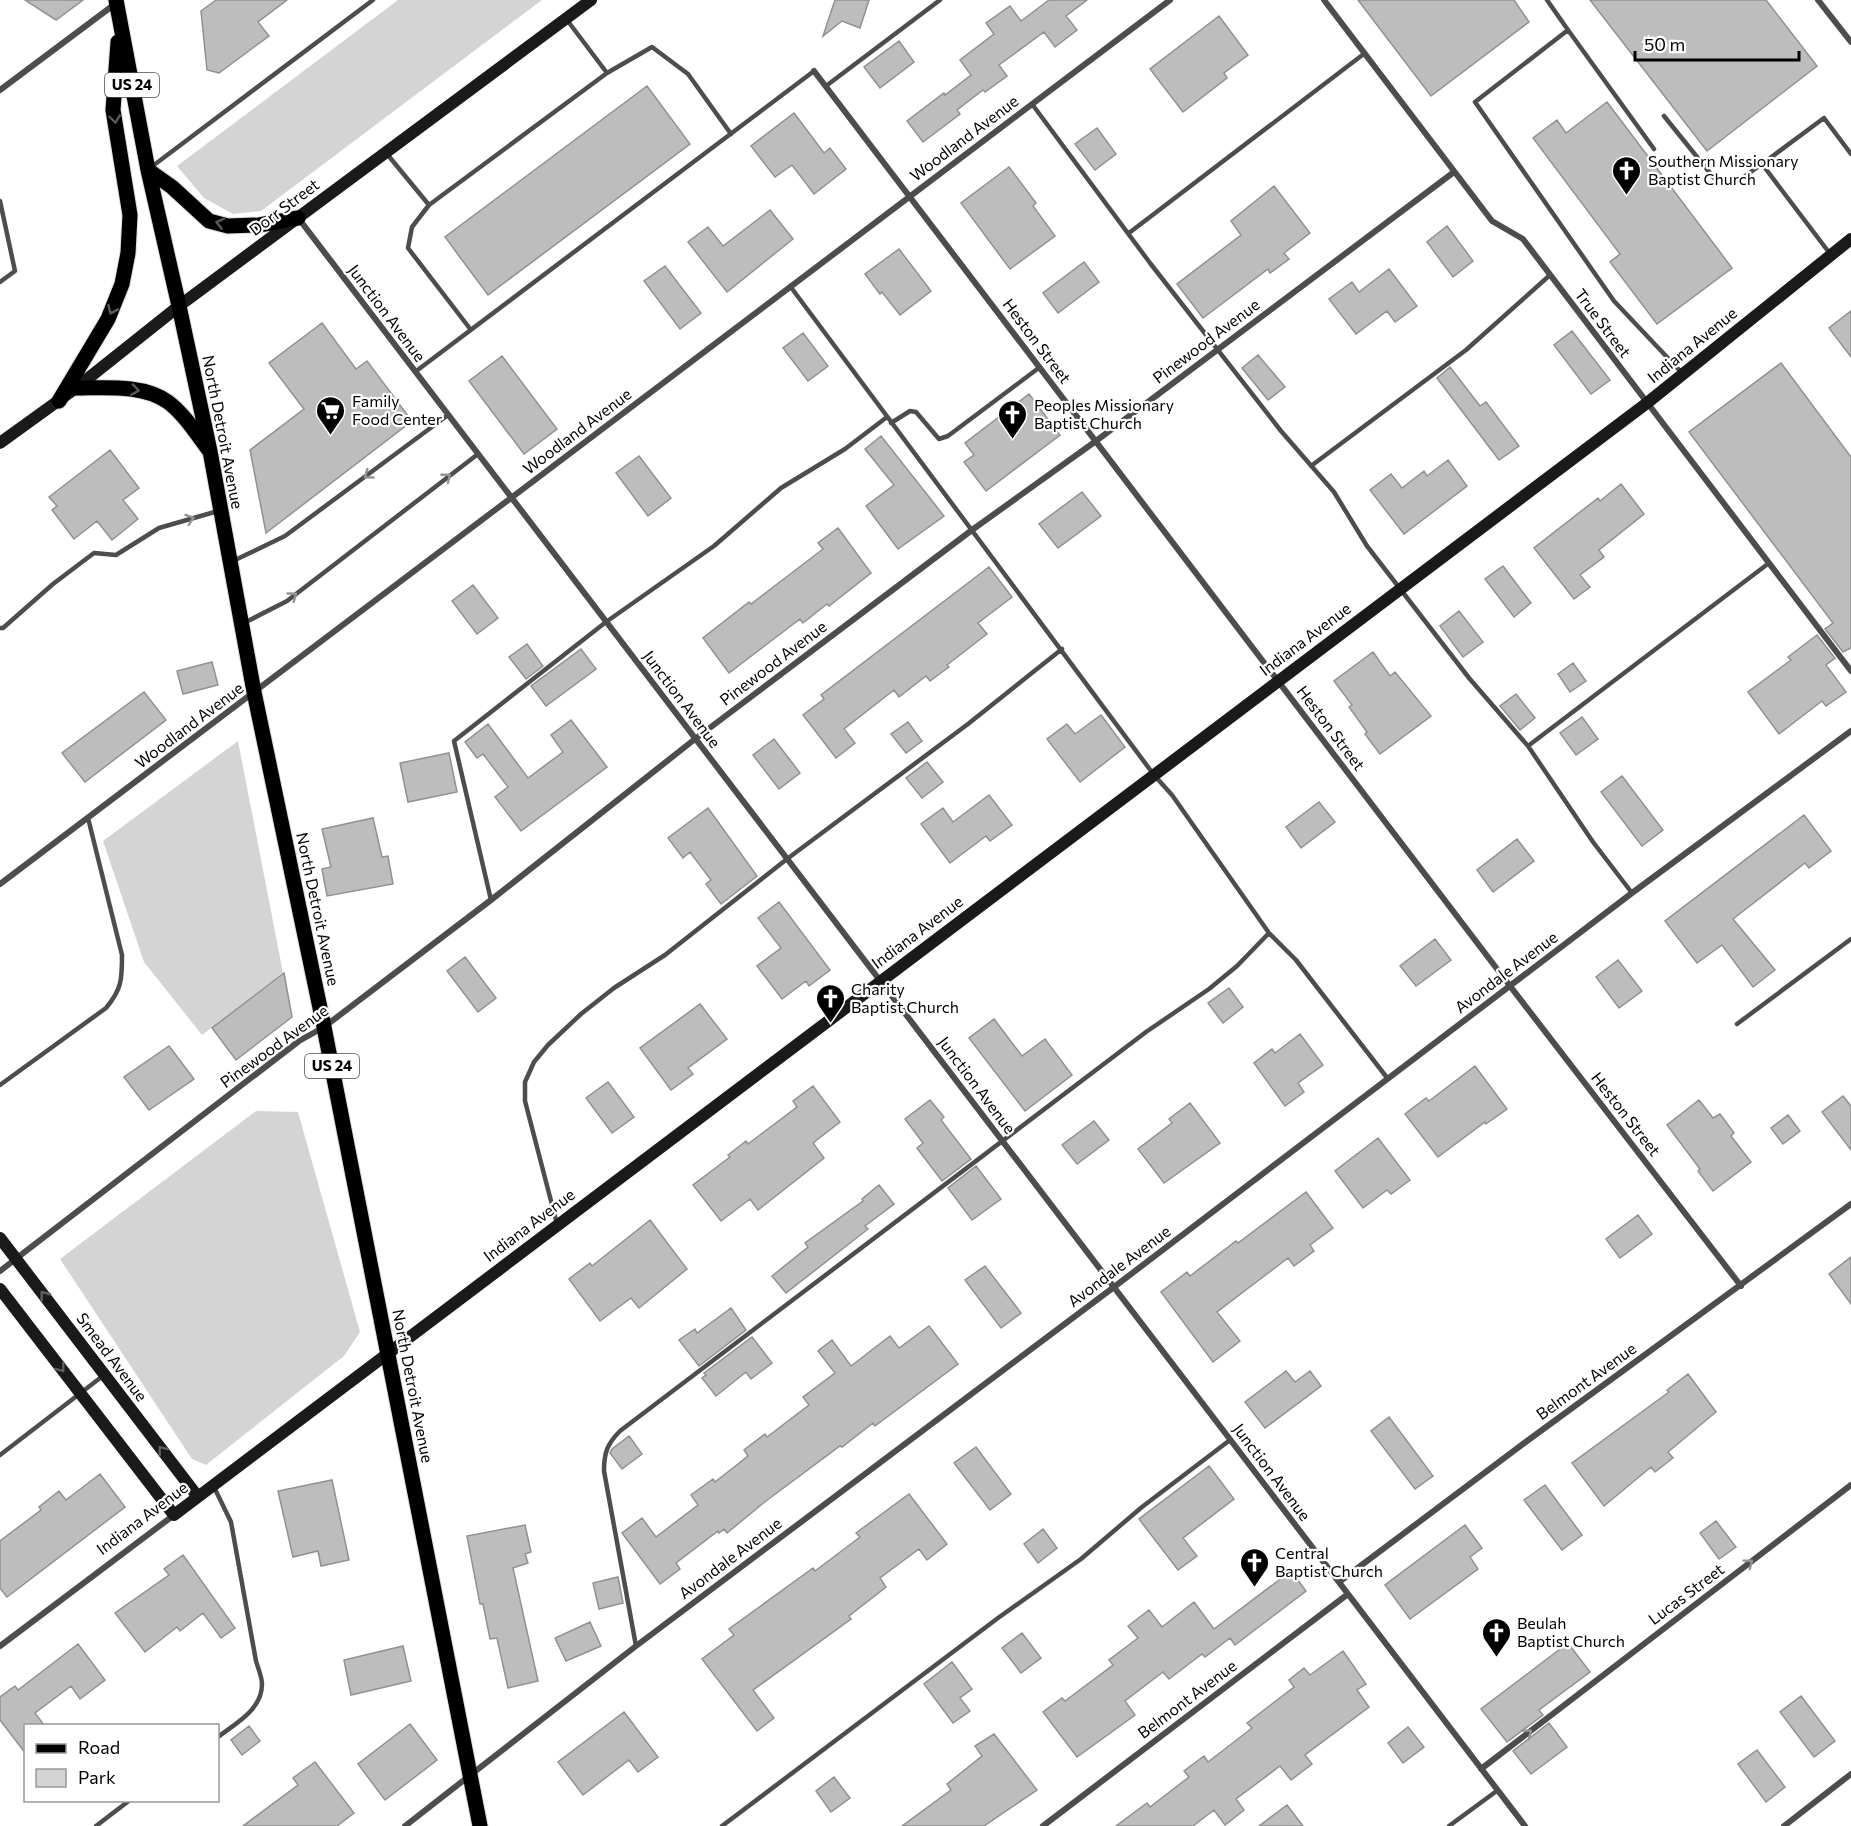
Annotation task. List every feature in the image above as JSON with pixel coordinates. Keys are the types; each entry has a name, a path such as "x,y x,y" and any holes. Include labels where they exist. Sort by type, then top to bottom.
{"main road":[{"name":"North Detroit Avenue","path":"117,1 148,170 180,306 210,451 254,692 324,1027 480,1826"},
{"path":"59,400 108,319 123,284 128,253 130,215 113,110 119,18"},
{"path":"148,170 172,187 209,221 228,226 259,225 298,218"},
{"path":"76,388 110,388 150,393 167,402 181,414 210,451"}],"street":[{"name":"Dorr Street","path":"0,444 180,306 591,0"},
{"name":"Woodland Avenue","path":"0,884 1170,0"},
{"name":"True Street","path":"1324,0 1492,221 1522,239 1851,672"},
{"path":"1818,0 1851,42"},
{"path":"0,90 117,1"},
{"name":"Heston Street","path":"814,71 1741,1286"},
{"name":"Pinewood Avenue","path":"0,1270 299,1041 324,1027 491,900 695,739 1454,172"},
{"name":"Junction Avenue","path":"298,218 1525,1826"},
{"name":"Indiana Avenue","path":"0,1646 1647,403 1851,239"},
{"name":"Avondale Avenue","path":"405,1826 636,1646 1114,1287 1632,893 1851,731"},
{"name":"Belmont Avenue","path":"1339,1582 1851,1204"},
{"name":"Smead Avenue","path":"0,1238 198,1497"},
{"path":"0,1289 174,1515"},
{"name":"Lucas Street","path":"1481,1769 1851,1485"},
{"name":"Belmont Avenue","path":"1043,1826 1348,1594"},
{"path":"1784,1826 1851,1774"}],"lane":[{"path":"148,170 374,0"},
{"path":"826,86 940,0"},
{"path":"1547,0 1654,149"},
{"path":"566,18 607,73"},
{"path":"1568,30 1475,102 1614,301 1683,374"},
{"path":"471,330 408,248 412,227 429,205 607,73 652,47 688,74 731,134"},
{"path":"1129,233 1365,53"},
{"path":"416,372 814,71"},
{"path":"1032,104 1281,431 1334,492 1367,546 1401,587 1469,678 1528,746 1593,842 1632,893"},
{"path":"1664,116 1714,178 1727,182 1738,181 1824,118 1851,154"},
{"path":"386,152 429,205"},
{"path":"1762,164 1831,255"},
{"path":"0,201 15,271 0,282"},
{"path":"1311,466 1466,350 1550,275"},
{"path":"790,286 1154,775 1172,795 1269,933 1296,960 1388,1079"},
{"path":"891,423 910,411 916,412 939,439 948,436 1040,368"},
{"path":"230,562 285,536 448,415"},
{"path":"491,900 454,741 606,622 714,546 781,488 845,449 887,417"},
{"path":"241,624 287,601 478,454"},
{"path":"0,628 3,628 53,584 94,553 116,555 159,528 221,510"},
{"path":"1528,746 1769,563"},
{"path":"557,1224 525,1101 525,1082 534,1062 548,1045 606,994 665,955 787,859 968,724 1062,649"},
{"path":"0,1085 106,1008 118,993 122,977 122,955 88,818"},
{"path":"636,1646 604,1472 604,1454 610,1442 620,1431 1146,1032 1209,989 1237,966 1269,933"},
{"path":"1737,1024 1851,939"},
{"path":"0,1455 104,1375"},
{"path":"722,1826 979,1632 1081,1559 1142,1507 1230,1440"},
{"path":"213,1485 231,1522 262,1684 257,1705 219,1736"},
{"path":"1449,1826 1498,1790"},
{"path":"96,1826 127,1802"}],"green space":[{"path":"398,0 542,0 261,211 233,214 204,198 177,166"},
{"path":"238,741 283,973 202,1035 144,962 103,841"},
{"path":"256,1111 298,1112 360,1332 344,1356 206,1465 192,1459 60,1259"}],"building":[{"path":"25,0 83,0 56,20"},
{"path":"216,0 287,0 258,22 269,36 219,73 207,70 201,11"},
{"path":"835,0 869,0 860,28 842,21 823,36"},
{"path":"1049,0 1087,0 1066,16 1077,30 1055,47 1044,32 999,65 1007,76 985,92 983,90 957,110 960,114 923,142 907,121 971,75 960,60 994,34 986,23 1010,6 1021,21"},
{"path":"1358,0 1514,0 1529,22 1431,96"},
{"path":"1590,0 1766,0 1817,66 1707,151"},
{"path":"1219,16 1248,55 1224,73 1227,78 1183,112 1150,69"},
{"path":"899,41 914,62 880,88 864,67"},
{"path":"647,86 690,144 488,295 445,237"},
{"name":"Southern Missionary Baptist Church","path":"1607,102 1732,268 1657,324 1610,262 1620,254 1533,138 1557,120 1566,133"},
{"path":"794,113 824,153 830,148 846,169 814,194 792,165 775,177 751,146"},
{"path":"1097,128 1116,154 1095,170 1075,144"},
{"path":"1009,167 1036,203 1033,206 1055,236 1010,269 961,203"},
{"path":"1274,186 1310,233 1284,253 1289,259 1270,273 1268,269 1203,318 1177,284 1241,235 1231,221"},
{"path":"770,210 793,239 727,292 688,242 708,227 723,246"},
{"path":"1447,226 1473,261 1453,277 1427,242"},
{"path":"899,249 931,291 900,315 865,274"},
{"path":"1084,262 1099,282 1058,313 1043,293"},
{"path":"665,266 701,313 680,329 644,281"},
{"path":"1389,269 1417,306 1395,322 1387,311 1356,334 1329,299 1352,282 1359,292"},
{"path":"1851,311 1851,357 1829,328"},
{"name":"Family Food Center","path":"322,323 356,369 367,361 412,421 266,533 250,450 304,409 269,363"},
{"path":"1572,331 1610,380 1591,394 1554,345"},
{"path":"803,333 828,366 808,381 783,348"},
{"path":"1258,355 1285,387 1268,400 1242,368"},
{"path":"502,356 557,429 524,454 469,381"},
{"path":"1781,363 1851,457 1851,648 1843,652 1825,629 1833,623 1689,432"},
{"path":"1450,367 1480,406 1486,402 1519,446 1499,460 1437,378"},
{"name":"Peoples Missionary Baptist Church","path":"1029,394 1060,435 986,491 964,462 974,455 965,443"},
{"path":"881,436 944,516 898,549 866,506 894,485 865,449"},
{"path":"110,450 139,488 123,500 138,519 112,540 97,521 74,539 52,510 57,506 49,497"},
{"path":"639,456 671,498 648,516 616,473"},
{"path":"1448,460 1467,486 1404,534 1370,490 1391,474 1402,488 1424,471 1427,476"},
{"path":"1621,484 1644,514 1599,550 1604,557 1580,575 1590,587 1574,599 1534,548 1598,498 1600,501"},
{"path":"1082,492 1101,516 1058,548 1039,524"},
{"path":"838,528 871,573 803,623 800,619 729,673 703,638 823,549 818,543"},
{"path":"1503,566 1531,603 1514,617 1485,579"},
{"path":"989,567 1012,597 978,623 987,634 930,681 926,676 899,697 894,690 844,729 855,743 836,758 803,715 824,699 821,695"},
{"path":"473,585 498,618 477,634 452,601"},
{"path":"1459,611 1483,642 1463,657 1440,626"},
{"path":"1817,635 1835,658 1826,665 1846,692 1826,706 1822,701 1779,734 1748,692 1791,660 1788,657"},
{"path":"527,644 543,666 526,679 509,657"},
{"path":"581,649 596,669 546,706 531,686"},
{"path":"1373,652 1390,676 1395,672 1431,716 1380,754 1349,707 1352,705 1334,681"},
{"path":"212,662 218,685 183,694 177,671"},
{"path":"1573,663 1586,681 1570,692 1558,674"},
{"path":"144,692 166,720 85,782 62,753"},
{"path":"1516,694 1535,718 1520,730 1500,706"},
{"path":"1101,715 1125,747 1080,782 1047,739 1067,724 1075,734"},
{"path":"1582,717 1598,739 1576,755 1560,733"},
{"path":"571,720 607,767 521,831 495,797 508,787 483,754 477,758 465,742 488,724 528,778 563,752 551,735"},
{"path":"908,722 922,741 906,753 891,734"},
{"path":"774,739 800,773 779,789 753,755"},
{"path":"449,753 457,792 408,802 400,763"},
{"path":"927,762 943,782 922,798 906,778"},
{"path":"1622,776 1663,830 1642,846 1601,792"},
{"path":"989,795 1012,825 990,841 986,836 950,863 921,824 943,808 953,822"},
{"path":"1319,802 1335,822 1301,848 1286,827"},
{"path":"708,808 757,876 721,904 706,884 711,880 690,852 683,858 668,838"},
{"path":"1804,815 1831,851 1809,868 1805,863 1733,919 1775,970 1753,987 1722,945 1697,963 1665,921"},
{"path":"373,818 382,857 388,856 393,884 327,896 322,869 331,867 322,829"},
{"path":"1517,839 1534,861 1493,892 1477,870"},
{"path":"779,902 830,970 809,986 806,981 782,999 757,966 781,948 758,918"},
{"path":"1435,939 1451,960 1416,986 1400,966"},
{"path":"465,957 496,998 478,1012 447,971"},
{"path":"1618,960 1642,991 1619,1008 1596,977"},
{"path":"284,973 292,1017 236,1060 212,1028"},
{"path":"1229,988 1243,1007 1223,1023 1208,1003"},
{"path":"700,1004 727,1039 688,1068 693,1074 671,1090 640,1048"},
{"path":"994,1019 1022,1056 1045,1039 1072,1075 1025,1111 969,1038"},
{"path":"1300,1034 1323,1065 1298,1083 1304,1092 1285,1106 1254,1063 1272,1049 1275,1053"},
{"path":"169,1046 194,1079 149,1110 124,1077"},
{"path":"1475,1066 1507,1109 1486,1124 1485,1122 1438,1157 1405,1114 1426,1098 1429,1101"},
{"path":"608,1082 634,1117 612,1133 586,1098"},
{"path":"813,1086 840,1122 813,1143 824,1158 758,1210 750,1199 721,1221 693,1185 730,1157 728,1155 746,1141 748,1144 797,1107 793,1101"},
{"path":"1843,1096 1851,1106 1851,1150 1822,1112"},
{"path":"930,1100 944,1117 941,1120 971,1159 942,1181 917,1148 923,1143 905,1119"},
{"path":"1699,1100 1713,1118 1720,1114 1734,1133 1731,1136 1751,1162 1713,1191 1698,1171 1700,1169 1667,1125"},
{"path":"1190,1103 1220,1143 1164,1183 1138,1149 1172,1123 1169,1119"},
{"path":"1788,1115 1800,1131 1783,1144 1771,1128"},
{"path":"1094,1121 1109,1140 1077,1164 1062,1145"},
{"path":"1378,1138 1410,1180 1391,1194 1387,1190 1363,1208 1335,1171"},
{"path":"976,1166 1001,1199 972,1220 948,1188"},
{"path":"879,1185 894,1204 865,1226 868,1229 786,1293 772,1276 808,1247 805,1243 863,1201 862,1199"},
{"path":"1306,1192 1333,1228 1310,1245 1314,1251 1294,1266 1288,1258 1217,1312 1240,1341 1213,1362 1161,1292 1187,1272 1190,1276 1236,1241 1238,1243"},
{"path":"1638,1215 1652,1234 1620,1258 1606,1239"},
{"path":"650,1220 687,1269 639,1308 631,1298 600,1321 569,1279 590,1263 592,1266"},
{"path":"1851,1257 1851,1304 1829,1274"},
{"path":"985,1266 1021,1313 1001,1328 965,1280"},
{"path":"731,1308 746,1330 699,1366 679,1340 695,1329 697,1333"},
{"path":"929,1326 958,1364 875,1426 873,1423 842,1447 840,1446 727,1533 724,1529 719,1533 718,1531 676,1563 680,1569 660,1584 622,1533 642,1518 656,1537 698,1505 691,1495 713,1479 715,1482 748,1456 744,1450 765,1434 767,1437 809,1405 803,1397 835,1373 818,1351 832,1340 851,1366 890,1336 899,1348"},
{"path":"752,1337 772,1363 751,1379 746,1372 716,1396 702,1378 706,1375 704,1373"},
{"path":"1286,1371 1295,1382 1310,1371 1321,1386 1265,1428 1245,1402"},
{"path":"1688,1374 1716,1412 1668,1452 1673,1458 1655,1472 1651,1467 1604,1506 1572,1463 1669,1392 1667,1390"},
{"path":"1389,1417 1433,1476 1415,1489 1371,1431"},
{"path":"629,1436 642,1454 622,1469 610,1453"},
{"path":"976,1447 1011,1494 990,1510 954,1463"},
{"path":"1209,1466 1234,1499 1183,1538 1197,1556 1178,1570 1139,1519"},
{"path":"100,1474 125,1507 7,1597 0,1588 0,1541 41,1510 39,1507 59,1491 66,1500"},
{"path":"332,1480 349,1560 321,1566 318,1551 293,1557 278,1491"},
{"path":"1545,1485 1582,1535 1562,1550 1524,1500"},
{"path":"909,1494 947,1544 927,1560 919,1549 880,1578 886,1587 849,1616 851,1619 753,1690 774,1718 757,1731 702,1659 734,1635 729,1629 813,1568 815,1571 860,1537 856,1533"},
{"path":"1716,1521 1736,1547 1719,1559 1700,1533"},
{"path":"525,1525 531,1552 525,1554 528,1563 513,1568 538,1681 508,1688 497,1638 490,1639 483,1604 480,1604 467,1536"},
{"path":"1465,1525 1482,1548 1470,1557 1478,1569 1410,1619 1385,1585"},
{"path":"1043,1529 1057,1548 1038,1563 1024,1544"},
{"path":"183,1555 235,1628 221,1638 203,1613 180,1631 177,1627 145,1652 115,1613 169,1575 164,1569"},
{"path":"1291,1571 1306,1591 1235,1645 1230,1638 1205,1657 1202,1654 1169,1679 1163,1672 1125,1701 1135,1715 1077,1757 1043,1712 1062,1698 1065,1701 1113,1665 1109,1660 1138,1638 1128,1626 1149,1610 1162,1627 1194,1602 1214,1629"},
{"path":"618,1577 623,1603 599,1609 593,1583"},
{"path":"590,1622 601,1646 566,1661 555,1638"},
{"path":"1022,1633 1041,1658 1021,1673 1002,1648"},
{"path":"1568,1643 1590,1672 1539,1710 1543,1715 1507,1742 1481,1709"},
{"path":"78,1644 105,1680 80,1699 71,1686 35,1713 43,1724 24,1724 24,1751 0,1720 0,1697 15,1686 18,1690"},
{"path":"403,1646 411,1681 351,1695 344,1660"},
{"path":"1343,1651 1366,1684 1357,1690 1369,1707 1305,1755 1312,1764 1291,1780 1280,1766 1236,1799 1244,1810 1225,1825 1214,1810 1193,1826 1116,1826 1147,1803 1150,1807 1189,1777 1184,1771 1204,1756 1208,1762 1252,1728 1247,1723 1294,1687 1289,1680 1304,1668 1310,1675"},
{"path":"952,1662 972,1689 960,1698 970,1711 953,1723 924,1684"},
{"path":"1801,1696 1835,1741 1814,1757 1780,1712"},
{"path":"624,1712 658,1757 638,1772 629,1760 583,1795 558,1762"},
{"path":"1549,1723 1567,1747 1531,1774 1513,1751"},
{"path":"410,1724 437,1760 385,1800 358,1764"},
{"path":"249,1726 260,1741 242,1755 231,1740"},
{"path":"1408,1727 1424,1747 1403,1763 1388,1743"},
{"path":"994,1734 1037,1790 984,1826 902,1826 951,1790 947,1784 982,1756 975,1746"},
{"path":"1757,1750 1785,1787 1766,1802 1738,1764"},
{"path":"315,1762 354,1813 337,1826 243,1826 298,1785 293,1778"},
{"path":"834,1777 850,1798 831,1812 816,1791"},
{"path":"1287,1805 1303,1826 1259,1826"}],"place":[{"name":"Southern Missionary Baptist Church","path":"1627,196"},
{"name":"Family Food Center","path":"331,436"},
{"name":"Peoples Missionary Baptist Church","path":"1013,440"},
{"name":"Charity Baptist Church","path":"830,1024"},
{"name":"Central Baptist Church","path":"1254,1588"},
{"name":"Beulah Baptist Church","path":"1496,1658"}]}
